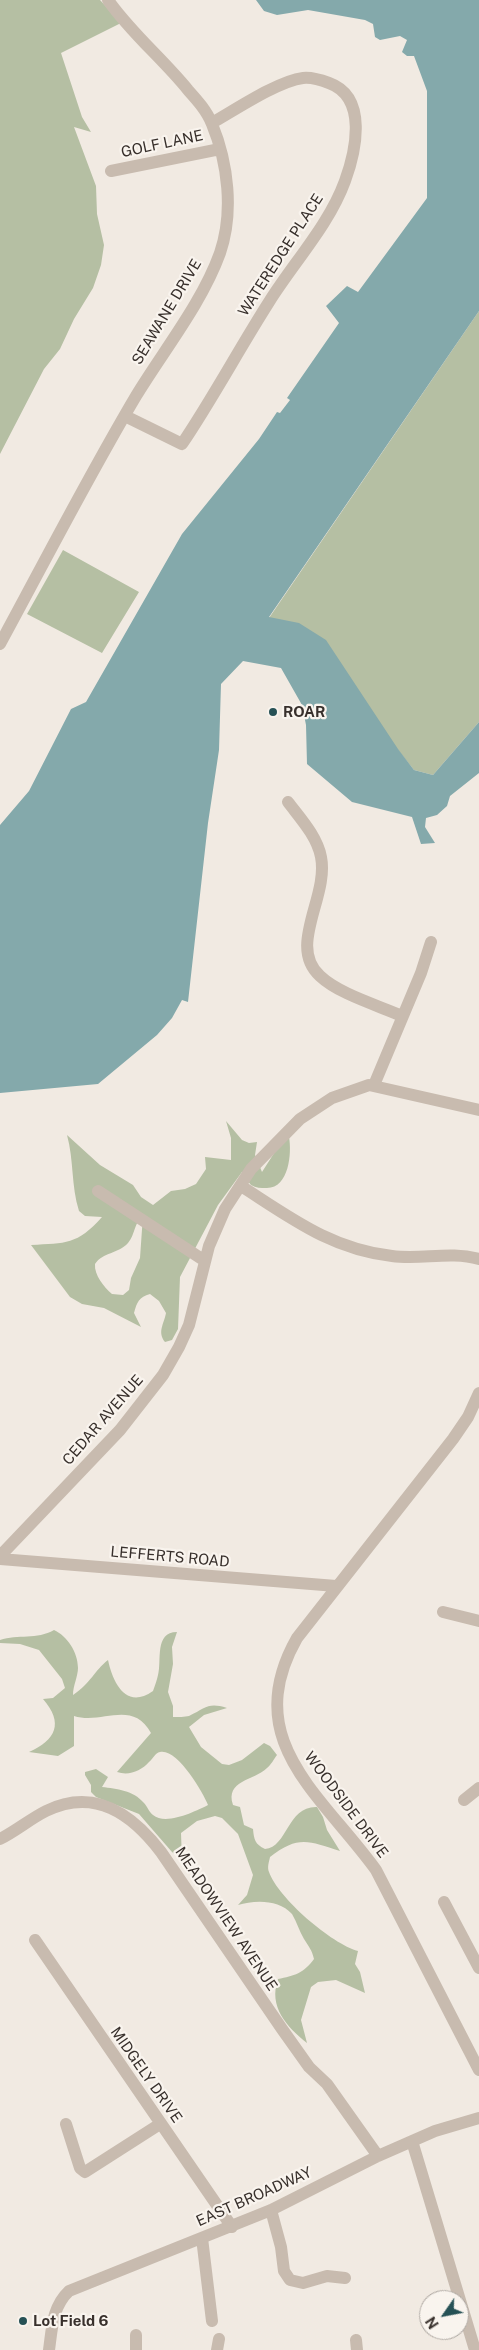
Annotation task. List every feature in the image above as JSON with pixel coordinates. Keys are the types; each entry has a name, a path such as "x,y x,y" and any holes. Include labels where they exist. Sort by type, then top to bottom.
{"street":[{"name":"SEAWANE DRIVE","path":"0,644 125,416 202,291 220,252 227,215 228,183 212,123 174,73 118,14 108,0"},
{"name":"WATEREDGE PLACE","path":"125,416 182,444 269,302 328,217 345,182 356,137 355,116 349,100 336,85 320,80 303,78 281,85 212,123"},
{"name":"GOLF LANE","path":"111,171 220,149"},
{"path":"288,802 319,847 322,866 320,894 306,940 312,967 333,986 402,1016"},
{"path":"374,1085 431,942"},
{"name":"CEDAR AVENUE","path":"0,1558 120,1430 163,1375 179,1347 188,1325 213,1233 251,1169 271,1147 310,1111 343,1092 359,1086 374,1085 479,1110"},
{"path":"241,1186 311,1230 339,1244 359,1251 394,1257 463,1254 479,1259"},
{"path":"98,1191 205,1261"},
{"name":"WOODSIDE DRIVE","path":"479,1393 468,1417 453,1439 297,1638 282,1666 277,1688 277,1710 283,1742 292,1763 305,1783 355,1841 376,1870 479,2070"},
{"name":"LEFFERTS ROAD","path":"0,1558 336,1586"},
{"path":"443,1612 479,1621"},
{"path":"464,1800 479,1788"},
{"name":"MEADOWVIEW AVENUE","path":"0,1839 48,1810 68,1803 81,1802 107,1806 129,1817 144,1830 161,1852 282,2030 309,2067 328,2084 378,2156"},
{"path":"444,1902 479,1968"},
{"name":"MIDGELY DRIVE","path":"35,1940 232,2226"},
{"name":"EAST BROADWAY","path":"49,2350 57,2306 69,2292 118,2270 271,2210 378,2156 435,2130 479,2118"},
{"path":"66,2124 82,2172 88,2172 160,2124"},
{"path":"412,2140 474,2350"},
{"path":"271,2210 281,2247 284,2271 290,2280 303,2282 327,2276 345,2278"},
{"path":"202,2238 212,2322"},
{"path":"136,2335 136,2350"}],"green space":[{"path":"0,0 100,0 121,23 61,53 82,117 91,132 74,127 96,186 97,214 104,245 101,265 93,288 74,319 60,349 44,369 0,454"},
{"path":"479,311 479,722 433,775 414,770 398,750 269,618"},
{"path":"63,550 139,592 102,653 27,614"},
{"path":"226,1121 242,1140 249,1143 257,1142 255,1155 262,1172 278,1147 289,1137 290,1152 287,1169 280,1183 274,1187 266,1188 251,1185 242,1172 218,1205 180,1277 178,1329 172,1340 165,1342 163,1338 161,1331 166,1313 159,1301 150,1294 139,1300 134,1313 141,1327 104,1308 82,1304 70,1297 31,1245 62,1243 78,1238 102,1217 85,1216 79,1211 76,1202 67,1135 100,1165 133,1185 141,1197 153,1205 171,1191 185,1189 196,1184 206,1169 205,1157 231,1160 231,1138","holes":["143,1215 140,1258 131,1278 129,1290 123,1295 112,1294 96,1272 95,1264 98,1260 124,1247 128,1243"]},
{"path":"54,1630 71,1645 78,1662 73,1695 108,1660 117,1685 128,1696 135,1697 144,1696 153,1691 158,1675 162,1642 170,1633 177,1632 172,1647 173,1664 168,1692 173,1706 173,1717 189,1716 211,1706 227,1708 204,1715 189,1727 201,1747 222,1764 229,1765 242,1760 264,1743 270,1746 277,1755 270,1765 242,1782 233,1790 233,1805 240,1807 244,1825 253,1829 257,1843 265,1849 273,1847 299,1813 307,1808 317,1807 323,1817 327,1830 340,1851 304,1842 288,1845 270,1857 268,1870 274,1883 307,1919 334,1939 358,1951 355,1964 360,1972 365,1993 336,1980 318,1982 311,1987 301,2020 307,2043 286,2023 281,2015 276,1999 276,1989 278,1979 302,1971 314,1959 294,1917 287,1909 266,1902 251,1902 238,1905 247,1895 253,1875 238,1834 222,1818 215,1816 197,1821 181,1833 182,1860 172,1852 139,1814 96,1797 91,1792 91,1785 85,1772 96,1769 108,1777 102,1787 125,1791 135,1795 152,1814 159,1818 165,1819 181,1816 208,1805 188,1772 174,1757 167,1753 158,1753 146,1765 134,1772 117,1772 151,1733 143,1723 135,1717 126,1715 95,1718 74,1716 74,1746 58,1756 29,1752 46,1742 54,1730 53,1716 43,1699 53,1698 65,1688 62,1679 39,1650 20,1644 0,1643 0,1640 41,1635"}],"water":[{"path":"256,0 479,0 479,311 269,617 299,623 326,640 414,770 433,775 479,722 479,773 450,796 447,806 437,815 426,818 425,827 435,843 421,844 412,817 352,802 307,764 306,725 302,705 281,668 243,661 221,684 219,750 208,823 188,1002 182,1000 172,1018 157,1035 98,1084 0,1093 0,825 29,791 71,709 86,702 182,534 259,439 277,412 280,413 290,400 287,398 339,323 326,306 347,286 358,292 427,198 427,91 414,56 407,56 402,52 407,40 400,36 380,40 375,37 373,24 365,20 308,10 277,15 264,11"}],"place":[{"name":"ROAR","path":"273,712"},
{"name":"Lot Field 6","path":"23,2321"}]}
